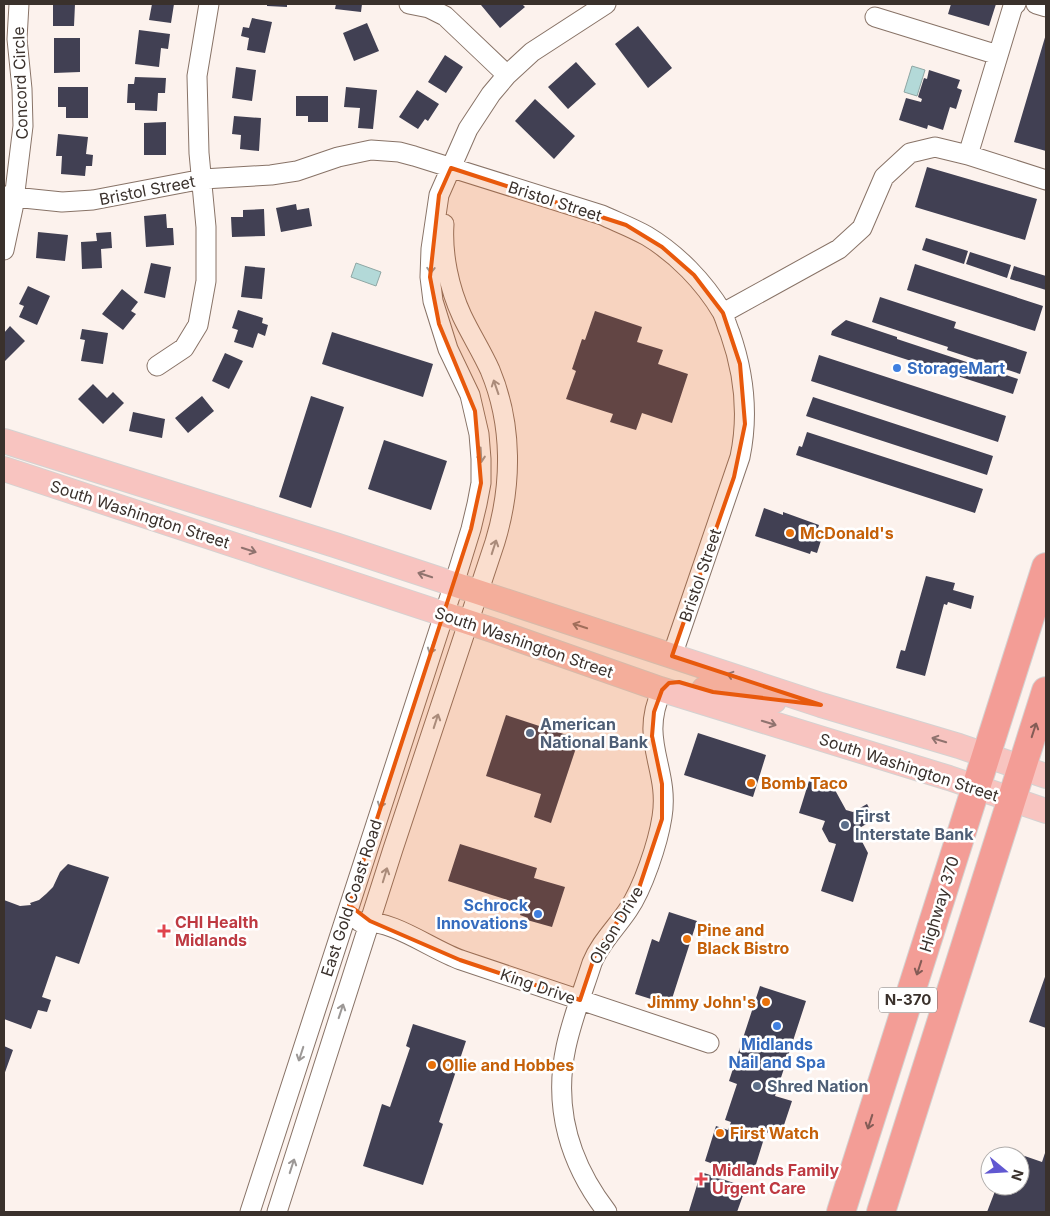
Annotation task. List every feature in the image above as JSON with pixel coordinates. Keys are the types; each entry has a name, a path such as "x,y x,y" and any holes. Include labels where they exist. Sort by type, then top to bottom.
{"highway":[{"name":"Highway 370","path":"881,1212 914,1109 994,794 1015,765 1046,567"},
{"path":"1015,765 1008,738 1046,614"},
{"name":"Highway 370","path":"841,1212 994,794 1015,765 1046,691"}],"main road":[{"name":"South Washington Street","path":"4,440 454,584 821,705 1015,765"},
{"name":"South Washington Street","path":"4,469 469,622 662,690 1046,811"},
{"path":"536,645 552,642 647,670 659,669 672,656"},
{"path":"662,690 669,683 679,682 713,692 821,705"}],"street":[{"name":"Concord Circle","path":"4,250 9,232 9,196 23,126 18,39 19,4"},
{"path":"157,366 184,348 198,325 206,281 206,227 203,179 199,153 197,76 209,4"},
{"path":"409,4 428,8 446,16 507,75"},
{"path":"451,168 468,129 491,94 507,75 532,52 606,4"},
{"path":"968,155 1013,6 1016,4"},
{"path":"1036,4 1046,7"},
{"path":"875,17 998,55"},
{"path":"722,313 839,249 862,228 884,177 910,153 935,147 968,155 1046,180"},
{"name":"Bristol Street","path":"9,196 62,202 93,200 203,179 272,175 297,171 338,157 371,150 400,152 451,168 602,216 626,225 648,237 677,258 694,275 722,313 740,364 745,394 744,439 734,478 672,656"},
{"name":"East Gold Coast Road","path":"250,1212 454,584 477,504 481,483 479,434 470,395 448,349 439,324 433,301 430,277 433,234 439,195 451,168"},
{"name":"East Gold Coast Road","path":"277,1212 501,522 508,484 508,459 500,398 490,371 462,316 452,290 447,265 443,238 444,206 451,168"},
{"name":"Olson Drive","path":"607,1212 586,1183 569,1140 561,1094 562,1070 566,1046 596,952 628,910 637,894 649,865 662,819 664,796 652,736 654,712 662,690"},
{"name":"King Drive","path":"349,905 370,921 394,929 460,960 710,1044"},
{"name":"King Drive","path":"343,924 370,921"}],"highlighted area":[{"path":"451,168 626,225 662,247 694,275 723,313 740,364 745,424 734,477 672,656 821,705 713,692 679,682 669,683 662,690 654,712 652,736 662,784 662,819 637,894 596,952 580,1000 460,960 370,921 349,905 471,529 481,483 475,411 439,324 430,277 439,195"}],"water":[{"path":"912,66 925,70 917,96 904,92"},
{"path":"356,263 381,272 376,286 351,277"}],"building":[{"path":"53,4 75,4 74,26 53,26"},
{"path":"152,4 174,4 171,23 149,20"},
{"path":"267,4 287,4 287,7 267,6"},
{"path":"336,4 362,4 361,12 335,9"},
{"path":"482,4 522,4 525,7 500,28"},
{"path":"951,4 996,4 989,26 948,14"},
{"path":"252,18 272,22 265,53 247,50 249,38 241,36 243,27 249,28"},
{"path":"367,23 379,51 354,61 343,33"},
{"path":"638,26 672,68 648,88 615,44"},
{"path":"139,30 170,34 168,49 161,48 159,67 135,64"},
{"path":"1046,34 1046,151 1014,142"},
{"path":"54,38 80,38 80,72 54,73"},
{"path":"445,55 463,67 446,93 428,82"},
{"path":"576,62 596,84 568,109 548,87"},
{"path":"236,67 256,70 252,101 232,98"},
{"path":"929,70 960,80 957,88 962,90 956,109 950,107 943,130 928,125 927,129 899,120 906,98 921,102 922,99 918,97 924,78 927,79"},
{"path":"135,77 166,78 165,93 158,93 157,111 135,110 135,103 127,103 128,84 134,84"},
{"path":"58,87 88,87 88,118 66,118 66,107 58,107"},
{"path":"346,87 377,90 373,129 358,128 360,108 344,107"},
{"path":"417,90 439,104 428,121 425,119 418,129 399,117"},
{"path":"296,96 328,96 328,122 308,122 308,116 296,116"},
{"path":"535,99 575,136 554,159 515,121"},
{"path":"234,116 261,118 259,151 240,149 241,135 232,134"},
{"path":"166,122 166,155 144,155 144,123"},
{"path":"58,134 88,137 86,154 93,155 92,166 86,166 85,176 61,174 62,156 56,156"},
{"path":"927,167 1037,199 1025,240 915,207"},
{"path":"296,204 297,210 309,208 312,226 281,232 276,208"},
{"path":"264,209 265,236 232,237 231,217 243,217 243,210"},
{"path":"166,214 167,228 173,228 174,245 146,247 144,216"},
{"path":"38,232 68,235 65,261 36,258"},
{"path":"111,232 112,248 101,249 102,268 82,269 81,242 97,241 96,233"},
{"path":"926,238 968,251 964,264 922,250"},
{"path":"970,252 1011,265 1007,278 966,264"},
{"path":"151,263 171,267 165,298 144,293"},
{"path":"915,264 1043,306 1035,331 907,290"},
{"path":"245,266 265,268 262,299 241,297"},
{"path":"1014,266 1046,276 1046,290 1010,279"},
{"path":"28,286 50,296 37,325 19,317 24,306 19,304"},
{"path":"122,289 138,302 131,311 136,314 123,330 102,314"},
{"path":"880,297 956,322 954,328 1027,352 1020,374 947,350 948,347 872,322"},
{"path":"238,310 263,318 262,323 268,325 265,336 258,333 253,348 234,342 238,330 232,328"},
{"path":"595,311 642,327 637,342 663,350 658,364 688,374 672,423 642,413 636,430 610,422 613,414 566,399 576,371 572,369 582,339 585,340"},
{"path":"846,320 1018,379 1013,394 831,335 832,331"},
{"path":"10,326 25,341 4,362 4,333"},
{"path":"82,329 108,333 103,364 81,361 85,340 80,339"},
{"path":"332,332 433,364 423,397 322,364"},
{"path":"225,353 243,361 229,389 212,381"},
{"path":"819,355 1006,416 998,442 811,381"},
{"path":"93,384 107,398 113,392 124,403 103,424 78,399"},
{"path":"202,396 214,411 188,433 175,418"},
{"path":"311,396 344,407 311,508 279,497"},
{"path":"813,397 993,456 987,475 806,416"},
{"path":"133,412 165,419 162,438 129,431"},
{"path":"807,432 983,489 975,513 796,455 799,446 802,447"},
{"path":"384,440 447,461 431,510 368,489"},
{"name":"McDonald's","path":"764,508 783,515 783,512 819,525 818,528 824,531 817,553 811,551 810,554 755,536"},
{"path":"926,576 955,583 953,590 974,596 971,609 948,602 947,605 944,604 925,676 896,668 901,650 905,651"},
{"path":"506,715 579,739 551,823 534,817 541,794 486,776"},
{"path":"698,733 766,755 753,797 684,775"},
{"path":"809,781 835,790 846,810 853,812 867,804 875,819 856,830 868,853 853,902 821,891 836,844 829,842 822,829 825,821 799,813"},
{"path":"460,844 537,868 534,878 565,887 552,927 527,920 528,918 520,915 523,905 448,881"},
{"path":"68,864 109,877 79,964 56,956 42,997 51,1000 47,1012 38,1010 31,1029 4,1019 4,900 20,906 31,905 30,903 39,900 53,887 60,872"},
{"path":"669,912 697,921 670,1005 635,994 652,939 659,942"},
{"path":"1046,974 1046,1028 1029,1022"},
{"path":"760,986 806,1001 775,1096 792,1101 780,1137 766,1132 753,1174 742,1171 741,1174 705,1161 716,1126 728,1130 731,1122 725,1120 737,1084 729,1081"},
{"path":"413,1024 466,1041 439,1122 443,1124 423,1185 363,1166 382,1104 390,1107 410,1048 406,1046"},
{"path":"4,1046 13,1050 4,1075"},
{"path":"1046,1150 1046,1212 987,1212 993,1196 1030,1196 1030,1158 1042,1162"},
{"path":"701,1172 746,1187 737,1212 689,1211"}],"place":[{"name":"StorageMart","path":"897,368"},
{"name":"McDonald's","path":"790,533"},
{"name":"American National Bank","path":"530,733"},
{"name":"Bomb Taco","path":"751,783"},
{"name":"First Interstate Bank","path":"845,825"},
{"name":"Schrock Innovations","path":"538,914"},
{"name":"CHI Health Midlands","path":"164,931"},
{"name":"Pine and Black Bistro","path":"687,939"},
{"name":"Jimmy John's","path":"766,1002"},
{"name":"Midlands Nail and Spa","path":"777,1026"},
{"name":"Ollie and Hobbes","path":"432,1065"},
{"name":"Shred Nation","path":"757,1086"},
{"name":"First Watch","path":"720,1133"},
{"name":"Midlands Family Urgent Care","path":"701,1179"}]}
